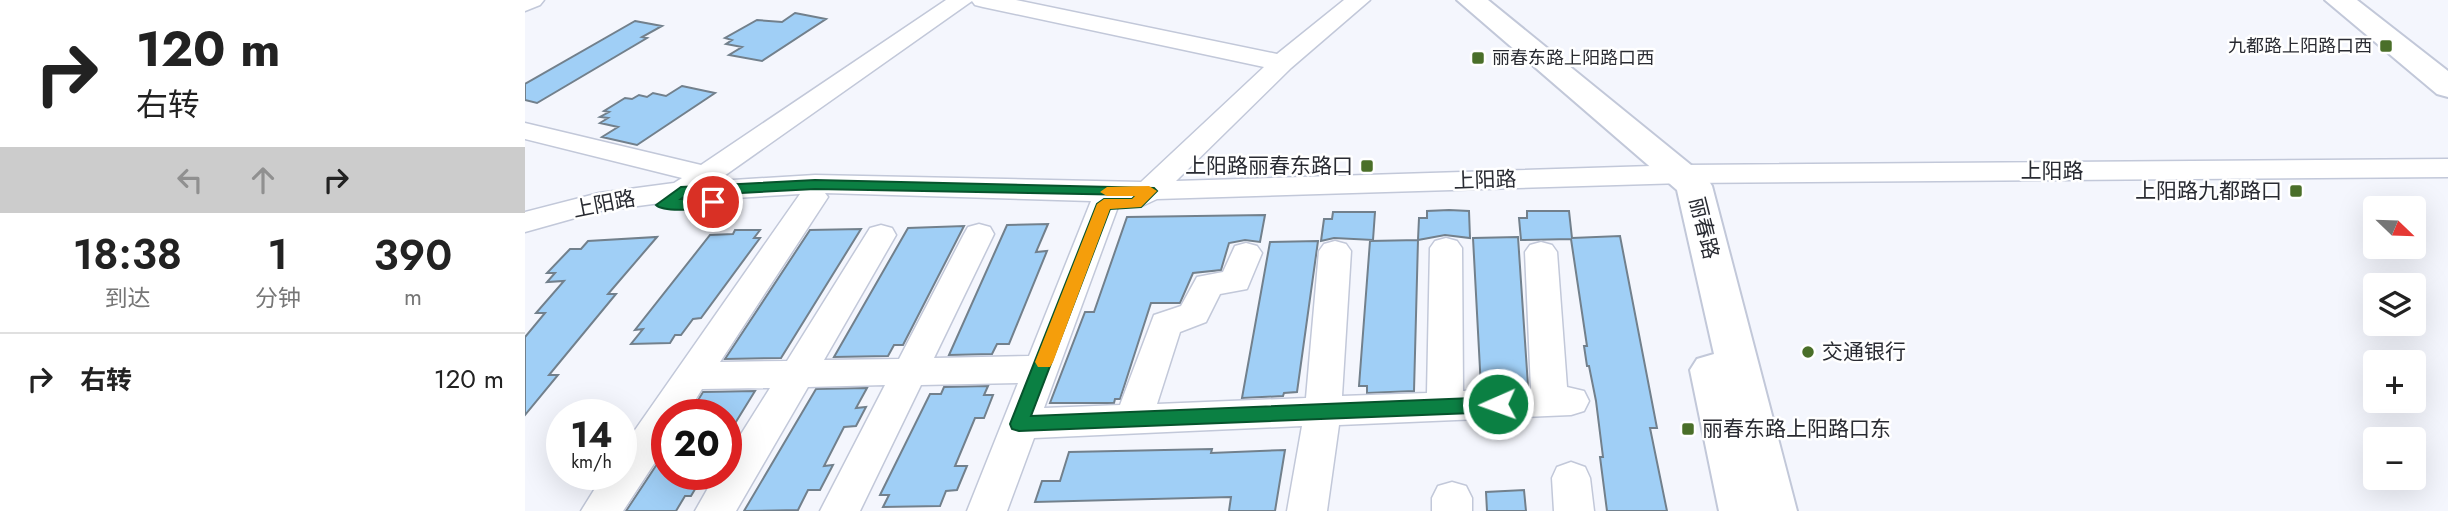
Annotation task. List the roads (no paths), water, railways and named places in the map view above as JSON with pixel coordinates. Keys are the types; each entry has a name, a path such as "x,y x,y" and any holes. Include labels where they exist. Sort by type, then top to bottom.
{"main road":[{"path":"1453,0 1676,180"},
{"name":"丽春路","path":"1471,0 1676,180 1773,511"},
{"path":"2339,0 2448,87"},
{"path":"2371,0 2448,58"},
{"name":"丽春路","path":"1676,180 1743,511"}],"street":[{"path":"525,4 532,0"},
{"path":"672,199 961,0"},
{"path":"983,0 1282,63"},
{"path":"987,511 1041,369 1130,200 1282,63 1358,0"},
{"path":"525,131 705,175"},
{"name":"上阳路","path":"525,222 599,202 672,199 813,197 1130,200 1676,180 2448,168"},
{"name":"上阳路","path":"1676,180 2448,180"},
{"name":"上阳路","path":"525,234 594,214 672,199 815,184 1130,200"},
{"path":"601,511 813,197"},
{"path":"841,511 979,234"},
{"path":"715,511 881,235"},
{"path":"1445,406 1446,248"},
{"path":"1307,511 1323,412 1335,251"},
{"path":"1019,424 1561,402 1541,252"},
{"path":"1134,419 1166,324 1194,314 1207,285 1236,281 1246,253"},
{"path":"692,376 1041,369"}],"place":[{"name":"九都路上阳路口西","path":"2386,46"},
{"name":"丽春东路上阳路口西","path":"1478,58"},
{"name":"上阳路丽春东路口","path":"1367,166"},
{"name":"上阳路九都路口","path":"2296,191"},
{"name":"交通银行","path":"1808,352"},
{"name":"丽春东路上阳路口东","path":"1688,429"}]}
